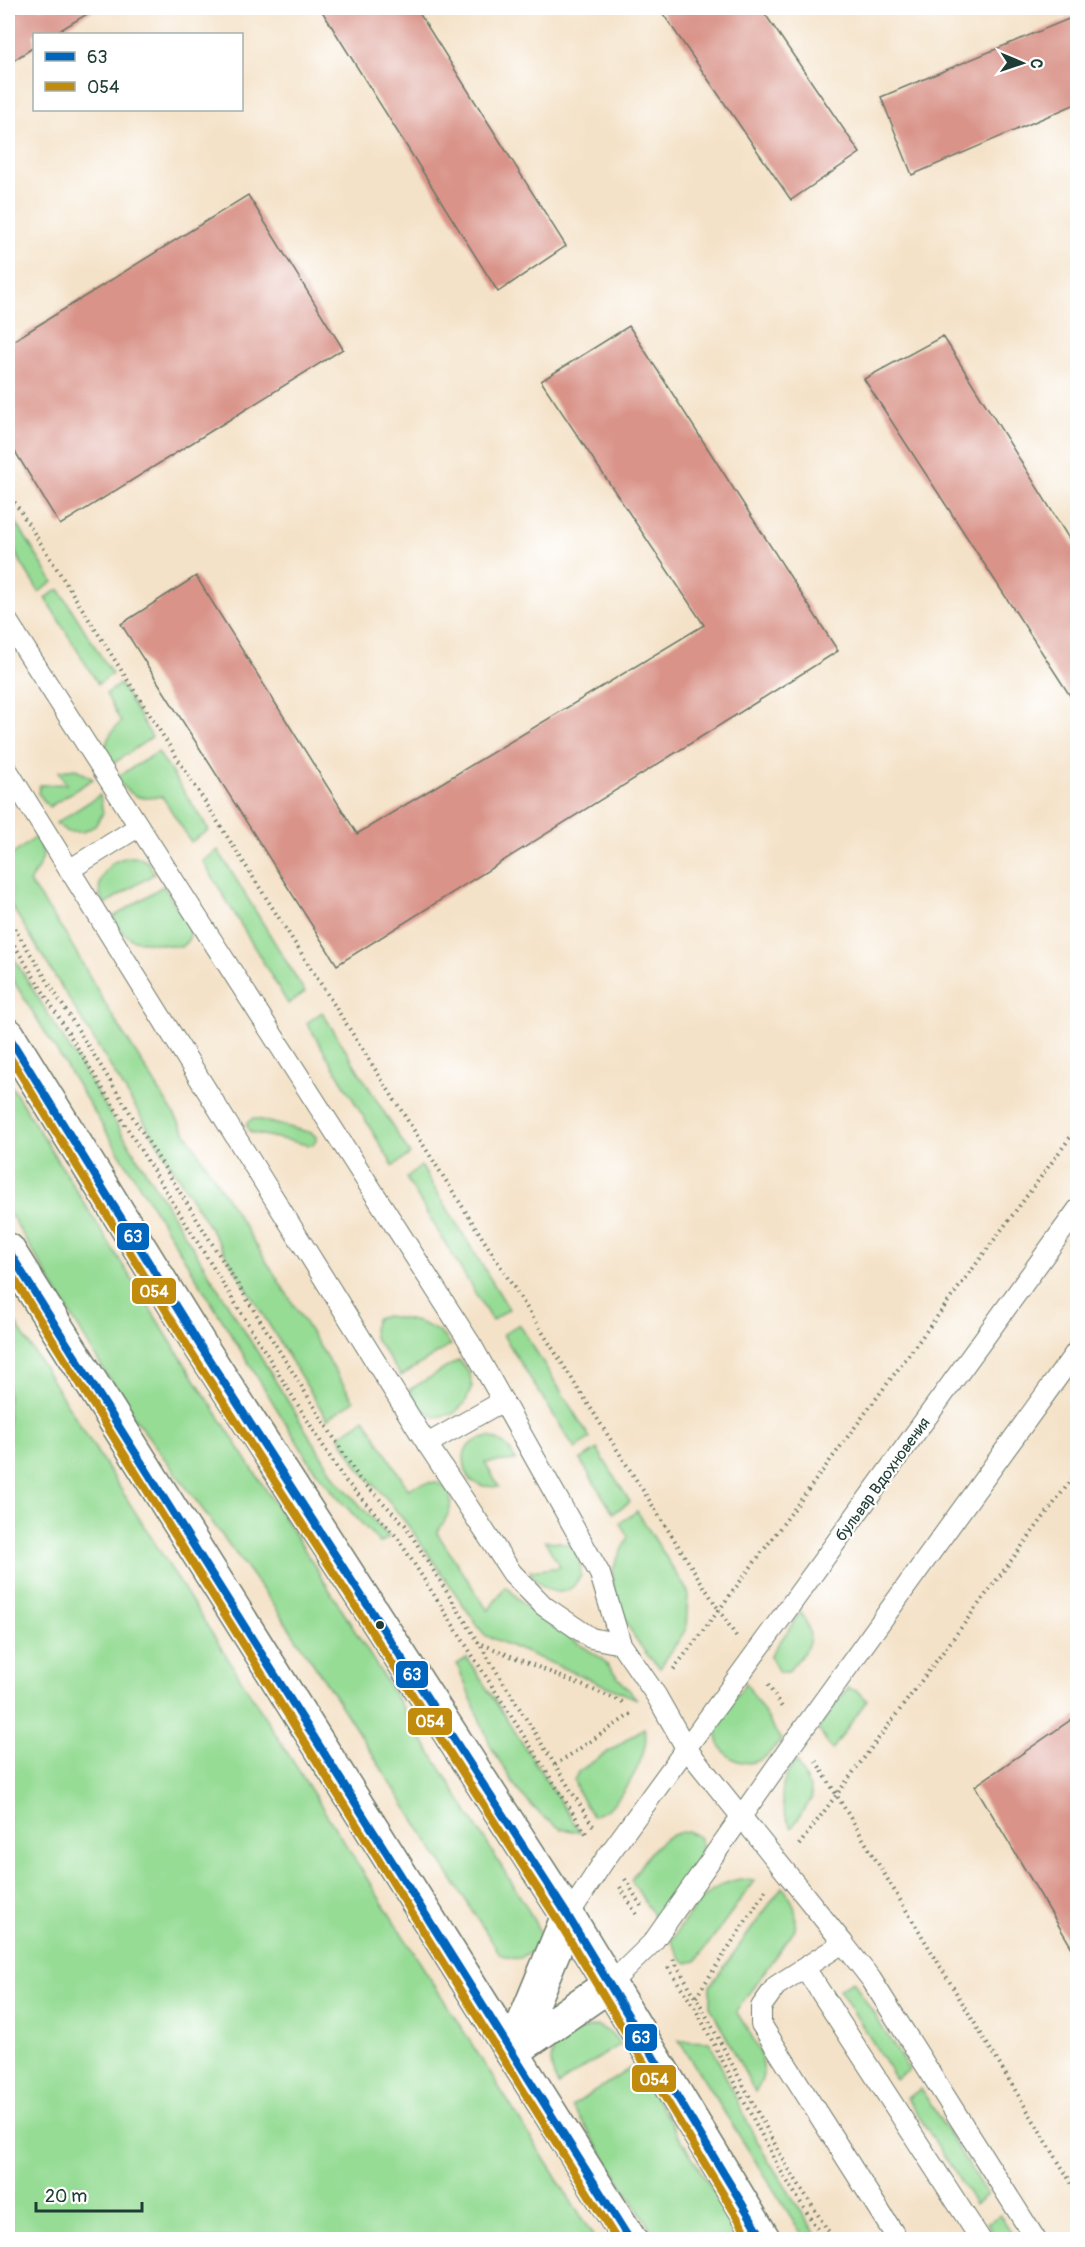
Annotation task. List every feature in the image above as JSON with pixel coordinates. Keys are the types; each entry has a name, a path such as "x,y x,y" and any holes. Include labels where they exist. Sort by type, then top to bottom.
{"main road":[{"path":"8,1035 201,1347 568,1917 764,2240"},
{"path":"8,1250 630,2240"},
{"path":"512,2052 568,1917"},
{"path":"512,2052 609,1985"}],"lane":[{"path":"8,622 472,1346 600,1574 621,1644 656,1695 686,1748 783,1866 871,1979 1036,2240"},
{"path":"8,771 427,1444 512,1573 544,1606 591,1638 621,1644"},
{"path":"69,870 138,827"},
{"name":"бульвар Вдохновения","path":"568,1917 607,1857 1077,1209"},
{"path":"609,1985 656,1938 1077,1349"},
{"path":"427,1444 503,1401"},
{"path":"843,1943 776,1986 761,2007 761,2024 898,2240"},
{"path":"805,1968 981,2240"}],"path":[{"path":"8,492 718,1610 656,1695"},
{"path":"8,918 359,1478 405,1525 555,1765 696,2010 778,2168 824,2240"},
{"path":"8,935 343,1478 397,1537 607,1857 656,1938 696,1996 785,2163 834,2240"},
{"path":"696,1996 783,1866 837,1797 1077,1471"},
{"path":"477,1642 640,1709 555,1765"},
{"path":"837,1797 1077,2194"}],"green space":[{"path":"8,509 53,582 39,592 8,541"},
{"path":"59,589 112,674 98,684 45,598"},
{"path":"120,684 152,737 108,767 105,748 112,732 121,722 106,694"},
{"path":"158,752 209,830 191,842 162,796 146,798 135,796 115,778"},
{"path":"76,769 93,779 49,807 38,793 40,785 66,784 59,771"},
{"path":"100,795 103,813 95,826 83,832 67,832 56,823"},
{"path":"36,837 43,855 40,865 29,882 65,933 110,1012 354,1401 327,1419 8,900 8,858"},
{"path":"218,850 305,992 288,1004 203,861"},
{"path":"139,857 149,863 154,874 105,904 101,897 100,883 106,870 117,861"},
{"path":"163,886 190,927 188,939 181,947 133,940 122,932 112,918"},
{"path":"8,949 336,1479 389,1537 380,1543 312,1466 8,972"},
{"path":"322,1012 410,1154 393,1166 307,1023"},
{"path":"8,1081 169,1339 309,1557 526,1906 541,1934 539,1946 524,1956 516,1959 500,1954 335,1696 271,1601 124,1404 8,1210"},
{"path":"253,1118 312,1133 317,1138 313,1145 308,1145 250,1132 246,1124"},
{"path":"421,1166 509,1309 492,1321 406,1178"},
{"path":"8,1311 595,2239 8,2239"},
{"path":"386,1316 414,1321 430,1327 451,1345 401,1376 374,1337 373,1329 376,1319"},
{"path":"519,1324 590,1438 575,1449 503,1335"},
{"path":"459,1360 470,1374 472,1387 465,1403 453,1414 435,1417 421,1408 409,1390"},
{"path":"365,1419 408,1489 431,1482 444,1486 448,1491 449,1511 437,1533 488,1611 505,1587 508,1588 534,1615 601,1658 637,1699 484,1635 413,1532 360,1470 339,1436"},
{"path":"490,1437 506,1446 515,1460 485,1463 499,1487 483,1486 469,1480 464,1463 468,1446 480,1439"},
{"path":"597,1449 630,1502 613,1513 580,1460"},
{"path":"637,1511 688,1592 686,1629 660,1668 634,1637 616,1598 613,1572 628,1537 620,1523"},
{"path":"545,1541 560,1542 574,1547 580,1561 581,1576 572,1587 565,1591 547,1589 530,1571 560,1567"},
{"path":"801,1612 809,1631 808,1644 788,1672 779,1672 770,1656"},
{"path":"467,1658 580,1832 561,1829 542,1816 518,1791 491,1747 457,1664"},
{"path":"746,1683 781,1740 760,1760 745,1763 725,1753 718,1740 717,1732 724,1712"},
{"path":"848,1688 859,1692 867,1700 832,1750 818,1729"},
{"path":"644,1728 645,1748 636,1771 609,1808 592,1816 574,1780 579,1771"},
{"path":"796,1761 810,1788 812,1798 792,1828 784,1811 782,1794 786,1777"},
{"path":"688,1831 699,1837 703,1847 699,1859 655,1918 631,1880 654,1848 669,1837"},
{"path":"740,1879 754,1881 696,1961 687,1963 681,1959 671,1940 692,1910 707,1894 727,1882"},
{"path":"782,1887 794,1906 795,1929 736,2011 754,2040 762,2061 761,2082 755,2092 710,2006 710,1986"},
{"path":"853,1981 909,2070 896,2079 839,1989"},
{"path":"598,2026 609,2032 620,2044 558,2085 551,2061 558,2044 574,2032"},
{"path":"679,2041 710,2042 765,2155 819,2239 805,2239"},
{"path":"635,2065 743,2239 657,2239 572,2106"},
{"path":"921,2089 987,2195 975,2204 907,2098"},
{"path":"1000,2215 1016,2239 998,2239 987,2223"}],"building":[{"path":"8,8 97,8 56,33 33,33 33,48 8,64"},
{"path":"320,8 416,8 566,246 498,292"},
{"path":"659,8 761,8 860,153 791,200"},
{"path":"1078,15 1078,103 912,175 881,97"},
{"path":"248,195 343,349 60,525 8,440 8,344"},
{"path":"629,326 838,651 337,965 121,624 196,576 357,834 704,625 541,381"},
{"path":"943,336 1078,553 1078,708 864,379"},
{"path":"1078,1715 1078,1958 975,1786"}],"transit line":[{"name":"63","path":"8,1035 201,1347 568,1916 764,2240"},
{"name":"054","path":"8,1054 192,1353 559,1922 751,2240"},
{"name":"63","path":"8,1250 630,2240"},
{"name":"054","path":"8,1269 617,2240"}]}
